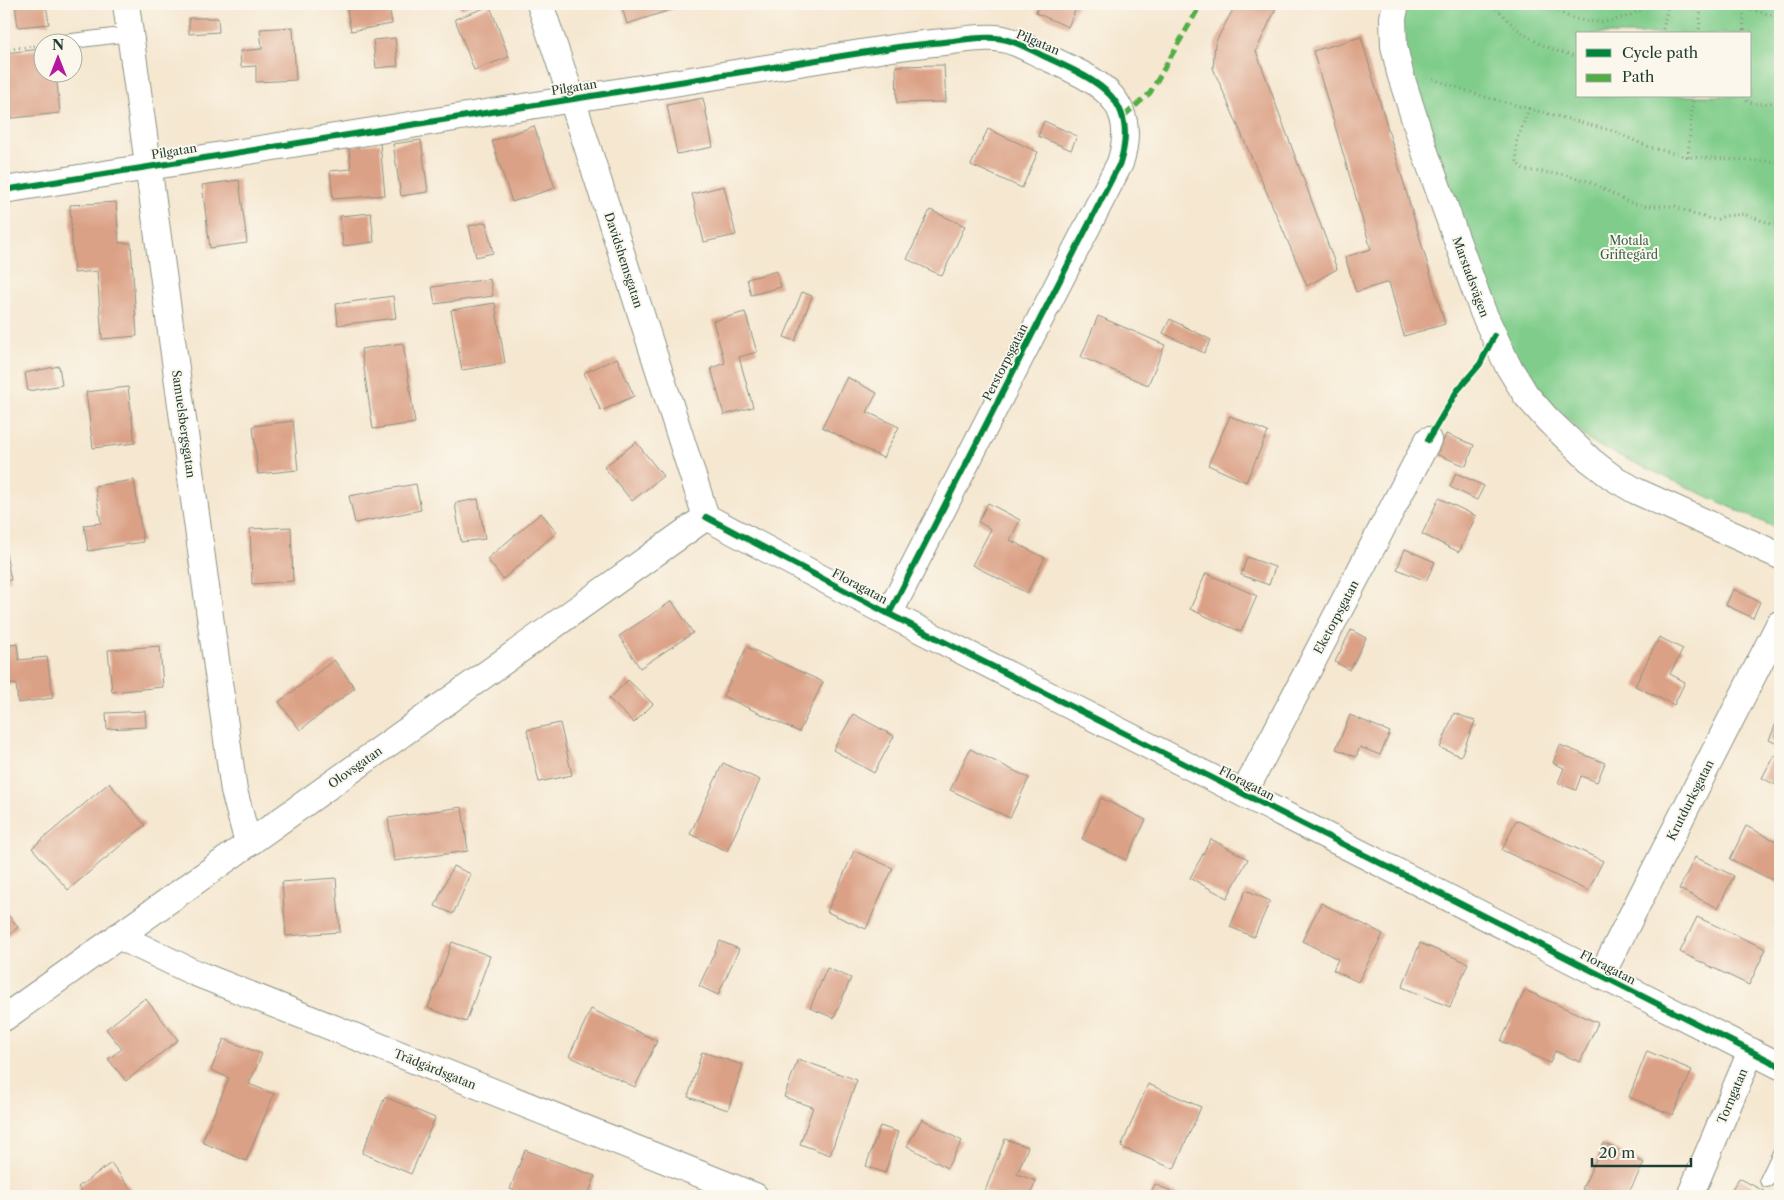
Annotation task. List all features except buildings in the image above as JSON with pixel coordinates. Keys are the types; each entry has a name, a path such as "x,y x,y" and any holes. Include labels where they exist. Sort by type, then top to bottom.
{"street":[{"name":"Samuelsbergsgatan","path":"126,4 234,791 248,844"},
{"name":"Davidshemsgatan","path":"540,4 706,517"},
{"name":"Marstadsvägen","path":"1396,4 1393,18 1394,46 1400,73 1426,155 1483,312 1507,364 1526,395 1548,420 1590,460 1612,477 1636,491 1780,556"},
{"name":"Pilgatan","path":"4,190 892,48 980,38 997,38 1016,43 1088,76 1104,88 1116,102 1124,116"},
{"name":"Perstorpsgatan","path":"889,614 1120,163 1126,133 1124,116"},
{"name":"Eketorpsgatan","path":"1244,794 1428,440"},
{"name":"Floragatan","path":"706,517 889,614 1780,1066"},
{"name":"Olovsgatan","path":"4,1018 706,517"},
{"name":"Krutdurksgatan","path":"1601,976 1779,624"},
{"name":"Trädgårdsgatan","path":"118,936 193,972 755,1196"},
{"name":"Torngatan","path":"1690,1196 1751,1051"}],"lane":[{"path":"82,40 130,34"},
{"path":"1767,1180 1780,1153"}],"path":[{"path":"1494,4 1518,29 1542,44 1566,54 1576,56"},
{"path":"1544,4 1570,18 1592,22 1629,16 1642,10 1649,4"},
{"path":"1662,32 1668,4"},
{"path":"1698,32 1701,4"},
{"path":"1743,4 1751,10 1780,18"},
{"path":"1743,4 1744,32"},
{"path":"4,50 32,46"},
{"path":"1400,73 1439,81 1485,97 1613,131 1649,147 1688,157 1780,162"},
{"path":"1688,157 1693,98"},
{"path":"1745,98 1748,102 1757,104 1780,102"},
{"path":"1529,108 1516,143 1517,163 1524,170 1566,175 1591,182 1628,202 1646,206 1675,206 1692,214 1716,220 1724,216 1744,214 1780,227"}],"green space":[{"name":"Motala Griftegård","path":"1396,4 1780,4 1780,530 1590,442 1518,370 1419,126"}],"marked path":[{"path":"1124,116 1150,93 1201,4"}],"cycle path":[{"path":"4,190 915,45 979,38 1002,39 1023,46 1066,66 1098,84 1110,95 1119,108 1124,123 1125,141 1120,163 889,614"},
{"path":"1428,440 1457,391 1480,364 1494,336"},
{"path":"706,517 889,614 1780,1066"}]}
